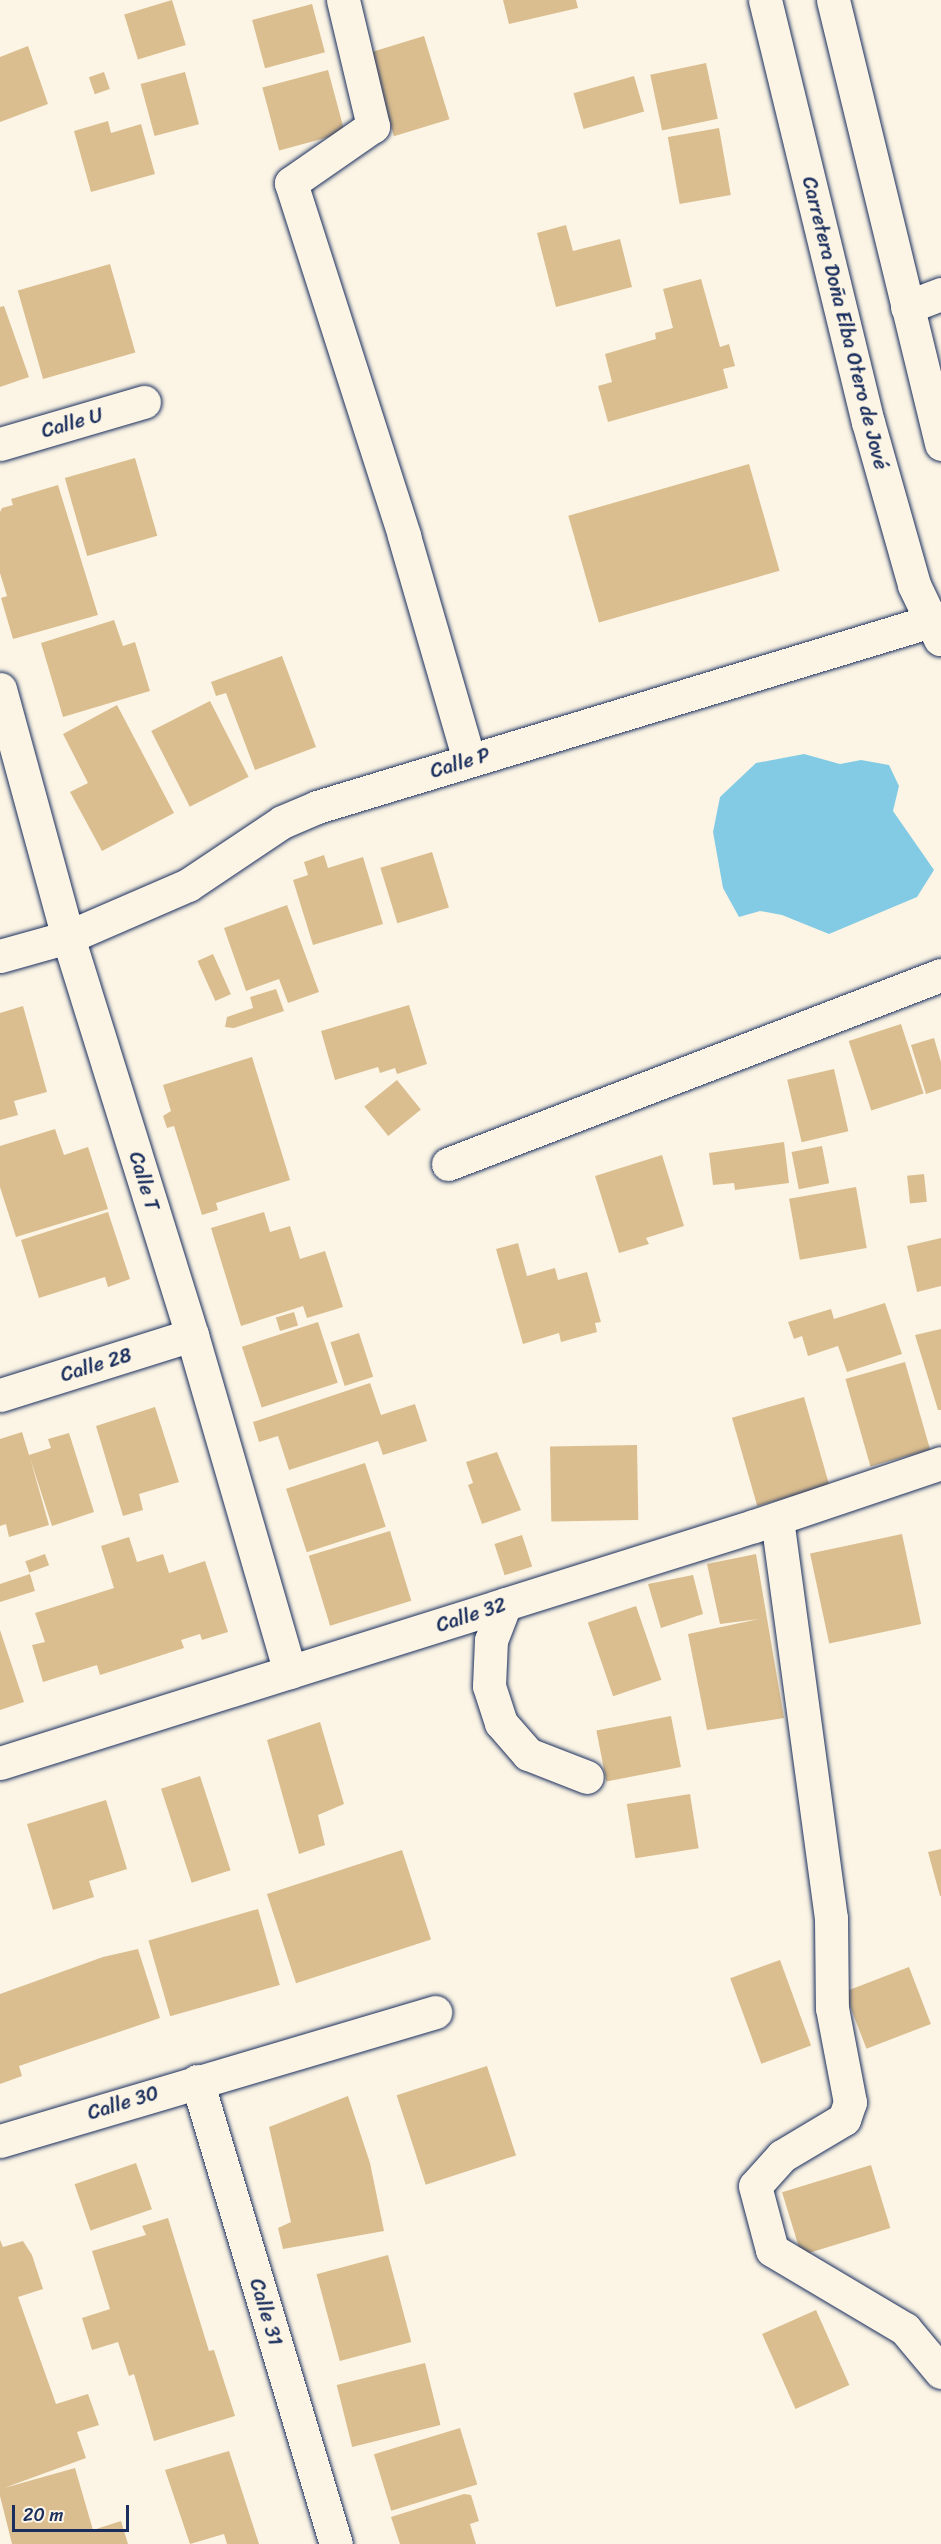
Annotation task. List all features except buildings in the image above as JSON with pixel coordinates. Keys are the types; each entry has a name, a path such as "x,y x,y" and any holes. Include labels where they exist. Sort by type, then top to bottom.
{"street":[{"path":"343,0 373,126 291,183 404,536 469,760"},
{"name":"Carretera Doña Elba Otero de Jové","path":"765,0 868,422 914,585 937,627"},
{"path":"833,0 941,444"},
{"path":"907,307 941,294"},
{"name":"Calle U","path":"0,444 144,402"},
{"name":"Calle P","path":"0,956 68,937 188,885 291,818 469,760 937,627"},
{"name":"Calle T","path":"0,689 68,937 192,1335 290,1672"},
{"path":"448,1164 941,975"},
{"name":"Calle 28","path":"0,1395 192,1335"},
{"name":"Calle 32","path":"0,1763 777,1519 941,1463"},
{"path":"777,1519 831,1917 832,2007 850,2102 844,2119 782,2156 755,2186 772,2250 905,2329 941,2372"},
{"path":"505,1604 491,1640 489,1686 501,1723 528,1754 587,1777"},
{"name":"Calle 30","path":"0,2140 435,2012"},
{"name":"Calle 31","path":"197,2081 336,2544"}],"water":[{"path":"804,754 840,764 861,760 889,765 899,786 893,811 934,870 917,897 829,934 782,915 760,911 739,917 723,888 713,832 720,797 756,763"}]}
